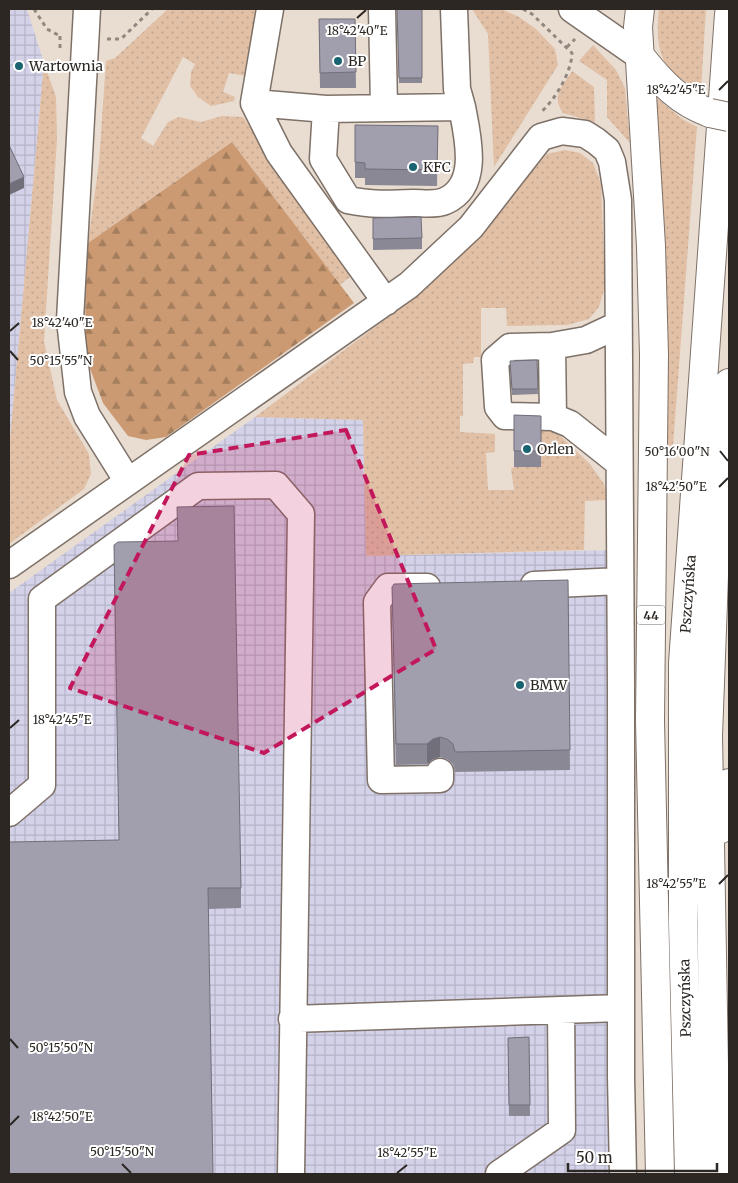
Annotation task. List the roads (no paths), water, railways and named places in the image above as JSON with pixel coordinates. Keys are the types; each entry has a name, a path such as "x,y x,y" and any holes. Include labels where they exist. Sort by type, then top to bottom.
{"main road":[{"name":"44","path":"640,9 638,26 651,246 654,355 650,721 660,1174"},
{"name":"Pszczyńska","path":"689,1174 683,884 683,664 729,14"},
{"path":"641,56 673,94 692,106 720,115"},
{"name":"Pszczyńska","path":"716,1174 708,736 712,637 729,383"},
{"path":"710,896 729,783"}],"street":[{"path":"87,9 70,320 78,392 87,416 128,480"},
{"path":"272,9 254,103 279,153 386,302"},
{"path":"382,9 384,107"},
{"path":"326,109 323,159 348,200 369,205 443,202 459,192 468,178 467,134 457,90 454,9"},
{"path":"572,9 641,56"},
{"path":"254,103 326,109 384,107 462,108"},
{"path":"9,566 128,480 386,302 446,253 471,227 541,137 562,131 585,134 607,150 612,162 618,200 623,1174"},
{"path":"618,325 586,340 552,346 510,347 495,360 498,407 505,416 553,417 570,424 619,463"},
{"path":"552,346 553,417"},
{"path":"9,813 42,785 42,599 198,486 276,485 301,514 291,1174"},
{"path":"506,585 620,581"},
{"path":"440,772 440,779 381,780 377,602 388,587 447,586"},
{"path":"292,1019 621,1008"},
{"path":"499,1174 562,1130 561,1010"}],"place":[{"name":"BP","path":"338,61"},
{"name":"Wartownia","path":"19,66"},
{"name":"KFC","path":"413,167"},
{"name":"Orlen","path":"527,449"},
{"name":"BMW","path":"520,685"}]}
